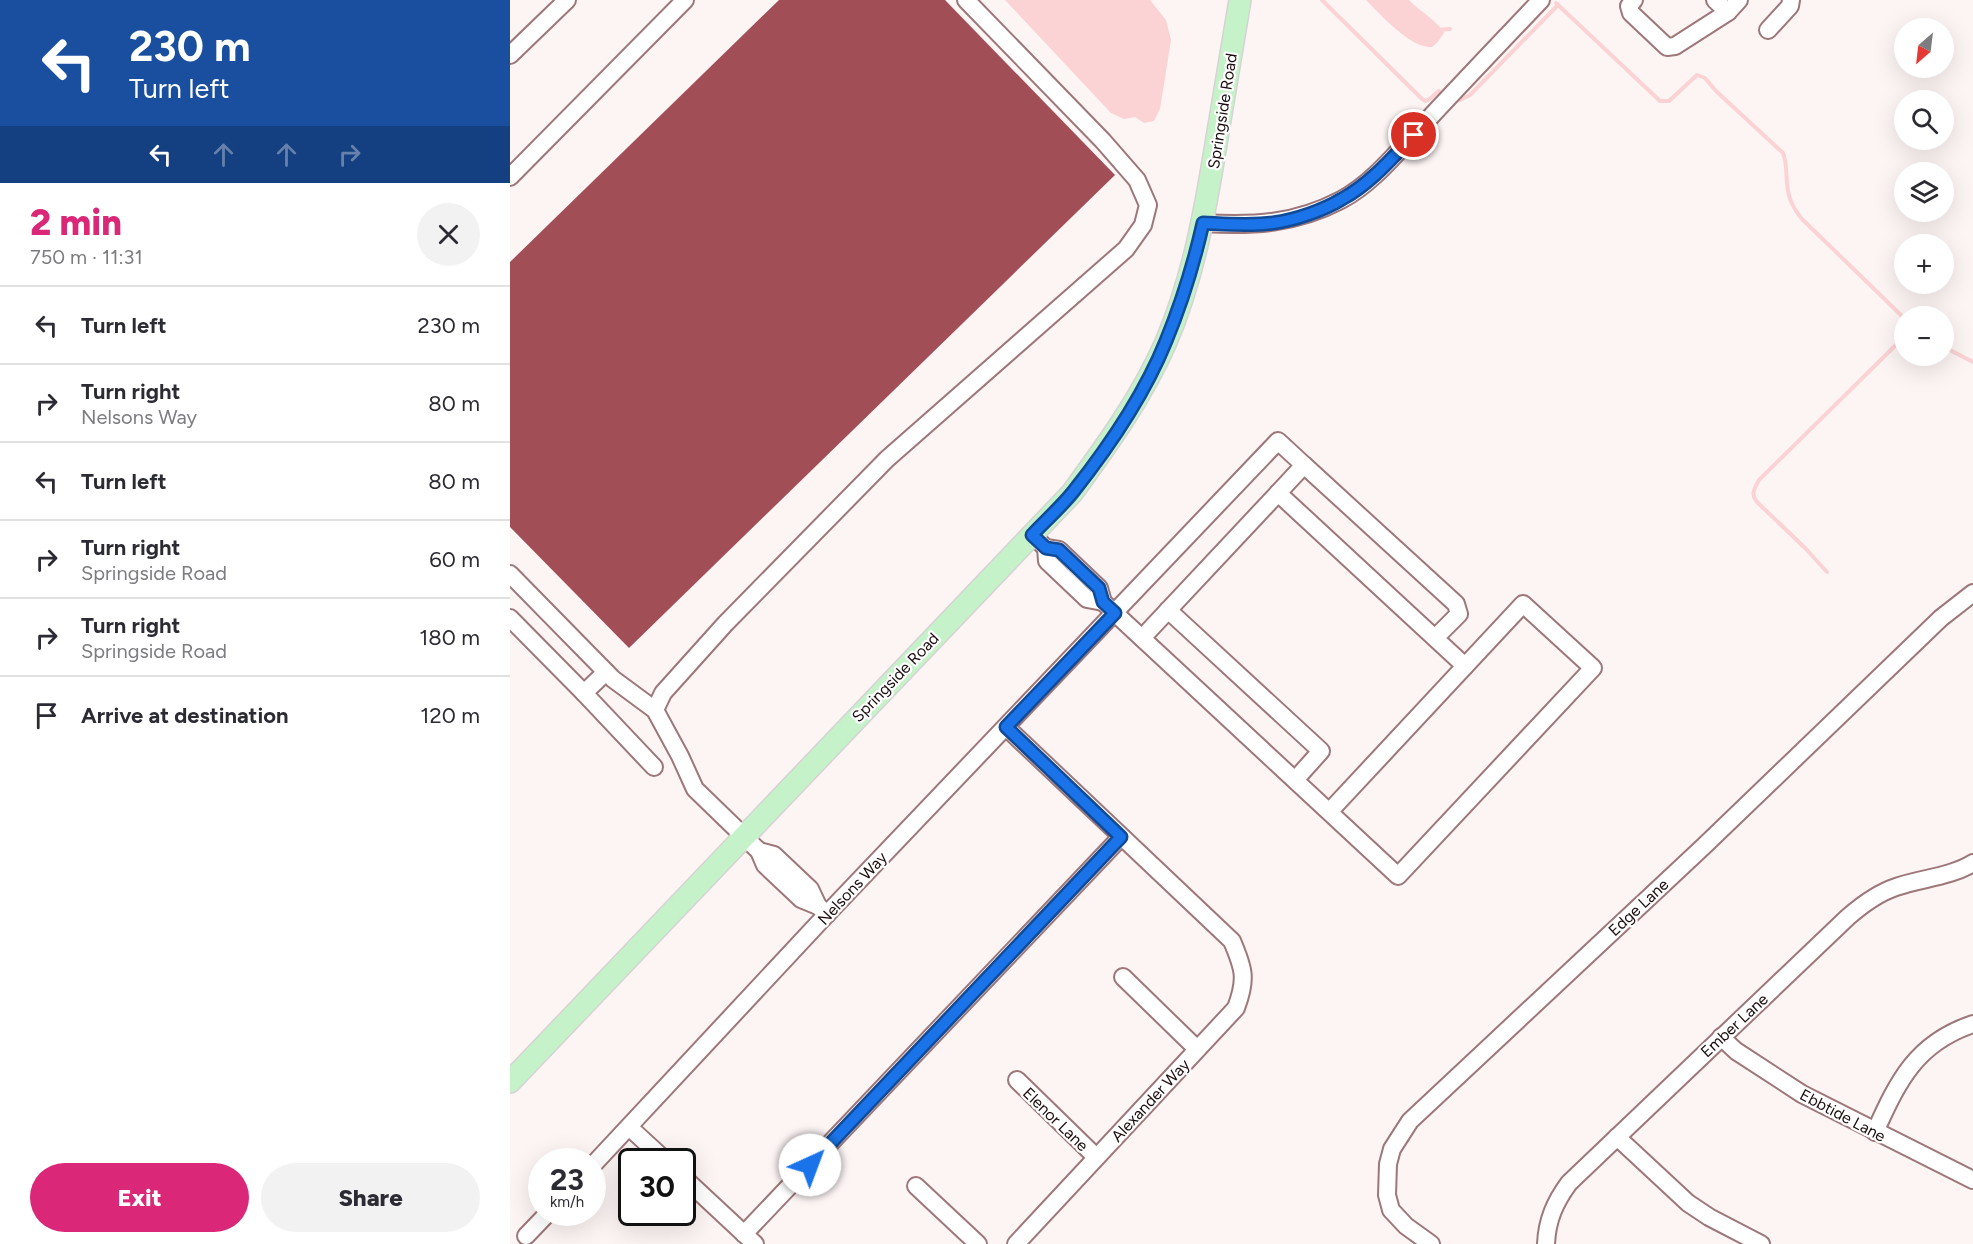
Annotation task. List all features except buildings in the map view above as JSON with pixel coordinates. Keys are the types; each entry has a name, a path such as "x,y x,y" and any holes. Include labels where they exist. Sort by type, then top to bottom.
{"main road":[{"name":"Springside Road","path":"510,1083 752,844 1039,542 1108,444 1138,396 1166,342 1193,267 1203,223 1240,0"}],"street":[{"path":"510,55 567,0"},
{"path":"510,177 685,0"},
{"path":"655,710 663,693 725,624 887,459 1126,249 1143,225 1148,205 1137,180 1103,141 966,0"},
{"path":"1203,223 1273,223 1342,200 1386,164 1541,0"},
{"path":"1634,0 1629,6 1631,13 1667,47 1675,46 1734,6"},
{"path":"1715,0 1734,6"},
{"path":"1768,30 1790,6 1791,0"},
{"name":"Nelsons Way","path":"606,1151 823,910 1006,727 1109,607 1278,441 1304,465"},
{"path":"1142,638 1304,465 1456,604 1459,614 1435,638"},
{"path":"1278,493 1465,666"},
{"path":"1039,542 1047,561 1087,599 1109,607 1294,780 1398,876 1593,668 1523,604 1329,812"},
{"path":"510,574 606,672 655,710 695,789 752,844 765,866 801,899 823,910"},
{"name":"Edge Lane","path":"1431,1244 1406,1226 1391,1210 1388,1196 1388,1164 1392,1149 1410,1121 1704,846 1941,618 1973,593"},
{"path":"1168,610 1321,751 1294,780"},
{"path":"510,618 654,767"},
{"path":"584,693 606,672"},
{"path":"696,1189 750,1239 1121,837 1006,727"},
{"name":"Alexander Way","path":"1016,1244 1236,1008 1244,986 1241,962 1232,941 1121,837"},
{"name":"Ember Lane","path":"1546,1244 1546,1231 1551,1213 1559,1197 1582,1169 1848,916 1871,899 1895,887 1949,873 1973,862"},
{"path":"1123,977 1197,1049"},
{"path":"1875,1132 1897,1086 1915,1059 1942,1037 1973,1024"},
{"name":"Ebbtide Lane","path":"1720,1037 1770,1075 1802,1094 1973,1180"},
{"name":"Elenor Lane","path":"1017,1080 1096,1157"},
{"path":"629,1127 652,1148"},
{"path":"1617,1137 1688,1203 1709,1217 1761,1244"},
{"path":"916,1186 978,1244"},
{"path":"526,1236 536,1226"}],"shaded area":[{"path":"1005,0 1150,0 1166,20 1171,40 1160,109 1154,121 1144,123 1135,117 1124,119 1111,113"},
{"path":"1366,0 1409,0 1444,33 1432,47 1424,46 1396,30"}],"waterway":[{"path":"1322,0 1421,98 1425,101 1439,91"},
{"path":"1556,3 1660,101 1669,101 1697,75 1705,78 1783,153 1790,198 1802,219 1894,308"},
{"path":"1460,100 1470,95 1558,5"},
{"path":"1439,30 1450,29"},
{"path":"1827,572 1757,502 1754,491 1759,480 1894,347"},
{"path":"1954,352 1973,362"}],"route":[{"path":"810,1165 1121,837 1006,727 1115,613 1103,602 1099,588 1059,550 1046,548 1032,535 1072,493 1108,444 1138,396 1166,342 1193,267 1203,223 1273,223 1342,200 1386,164 1414,135"}]}
